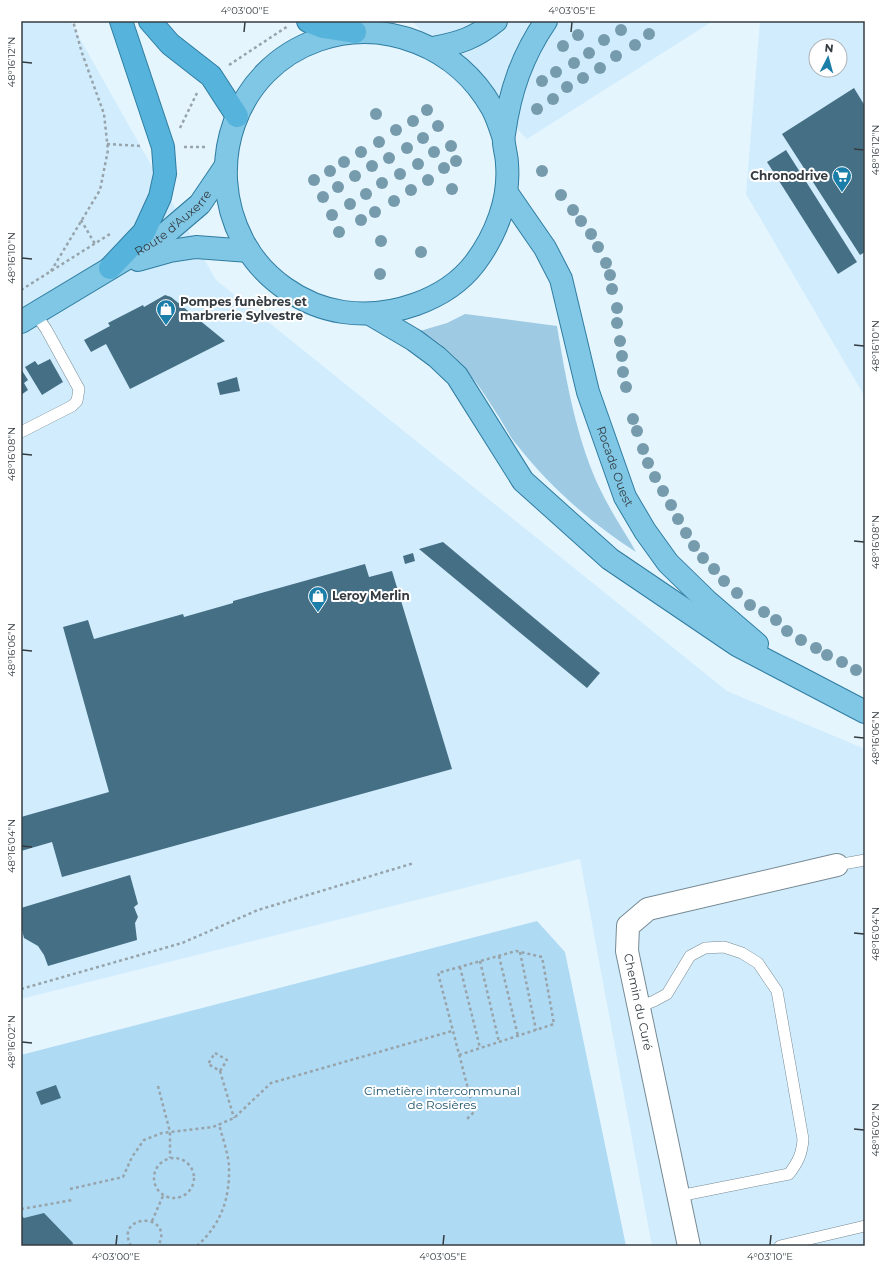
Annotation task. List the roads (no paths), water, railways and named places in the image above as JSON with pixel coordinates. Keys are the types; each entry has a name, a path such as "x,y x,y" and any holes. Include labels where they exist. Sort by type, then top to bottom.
{"highway":[{"path":"110,268 144,232 160,197 165,174 164,147 121,21"},
{"path":"150,21 170,44 211,76 237,116"},
{"path":"308,21 323,26 355,32"}],"main road":[{"path":"433,48 451,45 479,34 496,21"},
{"path":"503,136 516,75 530,44 546,21"},
{"path":"355,32 396,34 433,48 457,65 477,85 493,110 503,136 508,164 506,193 496,231 474,264 445,290 409,308 370,314 335,310 314,304 289,291 267,273 249,251 235,225 227,197 226,157 237,116 257,83 284,57 318,40 355,32"},
{"name":"Route d'Auxerre","path":"28,318 160,239 200,204 226,157"},
{"name":"Rocade Ouest","path":"506,193 545,248 561,279 588,392 625,498 645,531 668,563 707,601 748,637 810,682"},
{"name":"Route d'Auxerre","path":"110,268 170,251 196,247 214,247 249,251"},
{"name":"Rocade Ouest","path":"370,314 414,340 437,357 457,376 523,481 610,559 737,646 810,682 865,712"}],"street":[{"name":"Chemin du Curé","path":"689,1246 640,1007 627,951 628,926 648,909 837,865"}],"lane":[{"path":"21,432 72,406 79,394 79,389 46,329 28,318"},
{"path":"837,865 865,860"},
{"path":"640,1007 654,1002 667,994 690,956 705,948 724,947 742,952 758,963 777,991 803,1139 802,1152 798,1163 788,1174 678,1196"},
{"path":"780,1246 865,1226"}],"place":[{"name":"Chronodrive","path":"842,193"},
{"name":"Pompes funèbres et marbrerie Sylvestre","path":"166,326"},
{"name":"Leroy Merlin","path":"318,613"}],"park label":[{"name":"Cimetière intercommunal de Rosières","path":"442,1098"}]}
